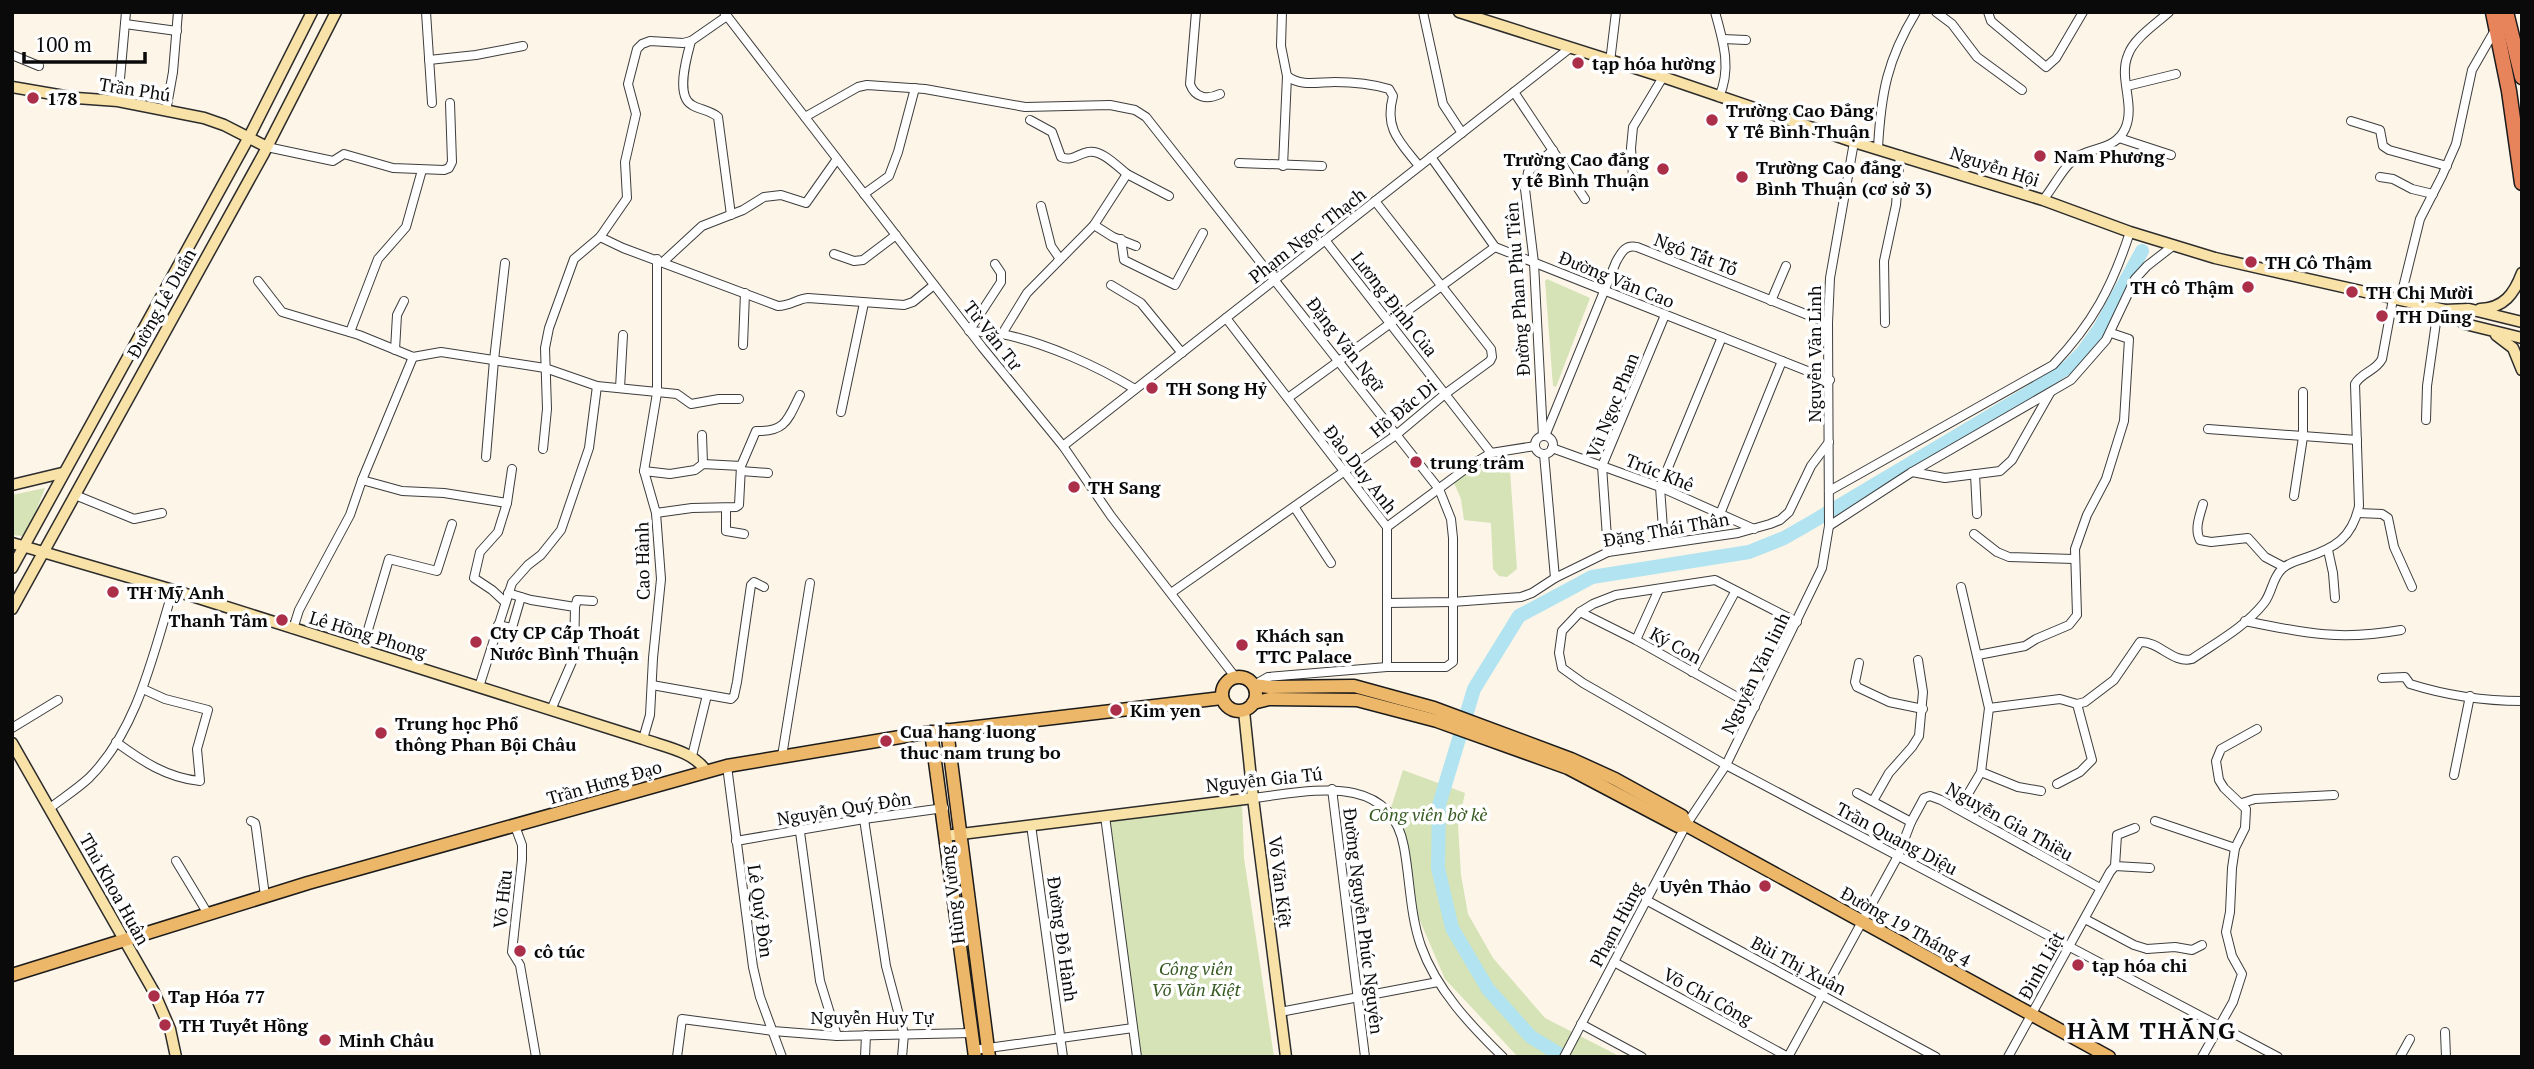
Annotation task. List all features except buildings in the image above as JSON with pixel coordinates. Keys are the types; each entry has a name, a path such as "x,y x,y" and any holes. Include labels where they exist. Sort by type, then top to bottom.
{"highway":[{"path":"2493,12 2511,103 2522,183"},
{"path":"2506,12 2522,77"}],"main road":[{"name":"Đường Lê Duẩn","path":"12,568 18,544 62,473 249,136 312,12"},
{"name":"Đường Lê Duẩn","path":"12,609 267,147 336,12"},
{"name":"Nguyễn Hội","path":"1461,13 2215,258 2442,309 2469,309 2522,322"},
{"name":"Trần Phú","path":"12,87 76,99 118,102 215,121 267,147"},
{"path":"2469,309 2492,308 2504,302 2516,287 2522,273"},
{"name":"Nguyễn Hội","path":"2442,309 2465,324 2522,338"},
{"path":"2488,330 2513,348 2522,370"},
{"path":"12,485 62,473"},
{"name":"Lê Hồng Phong","path":"18,544 173,590 643,739 692,756 706,771"},
{"path":"1236,678 1269,687 1354,686 1435,715 1357,700 1269,699 1238,712 1228,708 1222,698 1224,686 1236,678"},
{"path":"1249,707 1255,697 1254,685"},
{"name":"Trần Hưng Đạo","path":"12,975 265,896 727,766 931,732 1222,698"},
{"name":"Võ Văn Kiệt","path":"1249,707 1253,798 1286,1057"},
{"name":"Đường 19 Tháng 4","path":"1435,715 1499,736 1568,768 1678,827 1686,825 2109,1057"},
{"name":"Hùng Vương","path":"947,730 988,1052"},
{"name":"Hùng Vương","path":"931,732 974,1053"},
{"name":"Thủ Khoa Huân","path":"12,743 154,992 170,1029 176,1057"},
{"name":"Nguyễn Gia Tú","path":"945,836 1253,798"}],"street":[{"path":"118,102 126,12"},
{"path":"166,111 173,72 178,12"},
{"path":"426,12 432,103"},
{"path":"1196,12 1190,85 1200,96 1220,94"},
{"path":"1282,12 1281,46 1287,76 1283,166"},
{"path":"1423,12 1443,104 1462,133"},
{"path":"1610,62 1616,12"},
{"path":"1715,12 1723,39 1726,69 1719,97"},
{"path":"1878,148 1886,74 1903,34 1916,12"},
{"path":"1936,12 1952,24 1977,57 2022,90"},
{"path":"1989,12 1991,21 2046,67 2053,62 2083,12"},
{"path":"2043,200 2073,160 2110,145 2126,128 2129,113 2125,65 2127,55 2169,12"},
{"path":"543,449 549,328 574,259 600,237 626,198 625,162 636,114 628,84 637,49 650,41 691,41 726,14"},
{"name":"Từ Văn Tư","path":"726,14 969,331 1063,446 1111,516 1236,678"},
{"path":"125,24 177,31"},
{"path":"1989,708 2060,699 2077,704 2095,697 2108,686 2140,642 2149,643 2187,660 2245,621 2266,600 2276,577 2284,567 2328,550 2350,530 2358,513 2355,384 2360,376 2380,364 2382,359 2420,219 2459,136 2472,70 2497,27"},
{"path":"1723,39 1746,40"},
{"path":"691,41 684,64 685,98 689,104 710,111 718,117 731,215"},
{"path":"429,60 523,46"},
{"name":"Phạm Ngọc Thạch","path":"1063,446 1570,48"},
{"path":"12,55 39,66"},
{"path":"2127,86 2176,74"},
{"path":"1287,76 1293,81 1304,83 1368,83 1389,89 1393,96 1389,116 1392,130 1419,166"},
{"path":"1633,177 1633,127 1663,77"},
{"name":"Đặng Văn Ngữ","path":"805,117 858,86 915,88 1018,106 1110,105 1141,113 1276,279 1439,489 1451,519 1453,662 1446,667 1387,667"},
{"path":"864,194 889,176 915,88"},
{"path":"1514,92 1585,199"},
{"path":"267,147 333,161 344,154 386,167 444,170 451,165 450,103"},
{"path":"1030,120 1052,132 1060,157 1071,159 1092,152 1099,153 1127,174 1169,196"},
{"path":"2351,121 2380,130 2382,143 2389,150 2447,166"},
{"path":"2119,138 2171,155"},
{"name":"Nguyễn Văn Linh","path":"1829,526 1830,278 1854,142"},
{"name":"Đường Phan Phu Tiên","path":"1544,436 1534,263 1526,180 1532,167 1553,150"},
{"path":"1885,323 1884,261 1896,205 1900,155"},
{"path":"1288,398 1495,247 1431,157"},
{"path":"661,260 702,226 771,195 782,195 806,203 837,159"},
{"path":"1239,163 1322,166"},
{"path":"350,332 378,259 406,227 422,170"},
{"path":"1002,334 1027,293 1094,225 1127,174"},
{"path":"2380,177 2433,194"},
{"name":"Hồ Đắc Di","path":"1171,593 1344,473 1490,361 1491,349 1375,201"},
{"path":"1041,206 1051,246 1060,259"},
{"path":"1094,225 1136,246"},
{"path":"1829,491 2053,365 2079,338 2097,310 2120,264 2130,232"},
{"path":"1121,239 1124,260 1175,285 1203,233"},
{"path":"834,254 854,261 863,260 896,235"},
{"path":"600,237 778,306 788,306 808,298 904,305 934,285"},
{"name":"Lương Định Của","path":"1325,240 1491,453"},
{"path":"1829,526 1912,472 2071,380 2097,352 2110,333 2135,279 2174,245"},
{"name":"Ngô Tất Tố","path":"1544,436 1622,250 1633,246 1828,323"},
{"name":"Đường Văn Cao","path":"1495,247 1830,380"},
{"name":"Cao Hành","path":"643,739 650,715 661,579 656,513 644,471 657,393 661,260"},
{"path":"486,457 505,263"},
{"path":"995,264 1001,272 1001,282 969,331 1002,334 1103,370 1135,389"},
{"path":"1772,301 1786,266"},
{"path":"258,281 282,312 350,332 413,356 441,352 545,368 597,386 681,396 691,404 738,399"},
{"path":"1111,285 1141,303 1182,353"},
{"path":"743,345 745,293"},
{"path":"395,349 397,315 404,301"},
{"path":"841,412 864,303"},
{"path":"2426,420 2427,386 2442,309"},
{"name":"Vũ Ngọc Phan","path":"1608,552 1602,466 1665,315"},
{"name":"Đào Duy Anh","path":"1226,318 1387,527 1387,667"},
{"path":"1978,655 2017,649 2069,625 2077,615 2074,559 2078,536 2106,479 2126,406 2124,382 2129,340 2110,333"},
{"path":"620,388 623,335"},
{"path":"1664,543 1660,487 1723,337"},
{"path":"293,629 299,610 350,515 413,356"},
{"path":"1720,514 1782,361"},
{"path":"479,687 512,583 551,544 561,530 589,448 597,386"},
{"path":"1912,472 1945,478 1994,473 2006,468 2051,391"},
{"path":"2294,496 2303,436 2303,393"},
{"path":"656,513 692,508 726,509 739,505 741,469 755,431 771,432 779,428 787,421 800,395"},
{"path":"1541,406 1557,410"},
{"path":"2208,429 2357,440"},
{"path":"702,435 704,464"},
{"path":"1544,436 1551,439 1552,448 1544,453 1537,451 1535,446 1537,439 1544,436"},
{"name":"Đặng Thái Thân","path":"1388,603 1521,597 1608,552 1755,529 1780,520 1789,512 1811,466 1829,442"},
{"path":"1387,527 1491,453 1535,446"},
{"name":"Trúc Khê","path":"1552,448 1660,487 1755,529"},
{"path":"1544,453 1555,578"},
{"path":"644,471 685,473 704,464 768,473"},
{"path":"505,602 474,578 480,552 498,532 507,503 512,469"},
{"path":"1975,474 1977,514"},
{"path":"362,480 402,491 507,503"},
{"path":"75,495 134,519 162,513"},
{"path":"2203,504 2198,521 2200,540 2211,542 2248,538 2265,557 2284,567"},
{"path":"1295,508 1331,563"},
{"path":"726,509 726,531 744,534"},
{"path":"2358,513 2382,514 2388,517 2394,547 2412,587"},
{"path":"362,650 389,559 437,571 452,524"},
{"name":"Nguyễn Văn linh","path":"1686,825 1726,765 1797,622 1822,568 1829,526"},
{"path":"1974,534 1997,552 2009,557 2074,559"},
{"path":"2328,550 2335,598"},
{"path":"1580,612 1616,595 1715,580 1797,622"},
{"path":"652,685 731,699 734,696 751,585 754,582 764,587"},
{"path":"782,756 810,583"},
{"path":"1959,809 1981,772 1989,708 1961,587"},
{"path":"1636,640 1659,589"},
{"path":"50,808 90,777 116,742 143,689 173,590"},
{"path":"1692,671 1735,592"},
{"path":"508,593 575,607"},
{"path":"498,625 512,628 521,597"},
{"path":"551,710 573,657 577,600 593,601"},
{"name":"Ký Con","path":"1580,612 1636,640 1755,707"},
{"name":"Trần Quang Diệu","path":"1580,612 1562,631 1559,653 1562,668 1566,672 1726,765 2278,1057"},
{"path":"2245,621 2336,636 2369,636 2401,629"},
{"path":"1873,801 1889,773 1916,741 1923,709 1918,660"},
{"path":"1859,663 1855,682 1857,687 1889,702 1923,709"},
{"path":"1254,685 1268,677 1387,667"},
{"path":"2382,678 2405,677 2409,683 2416,686 2470,696 2522,701"},
{"path":"116,742 149,765 172,776 200,781 197,749 208,710 165,699 143,689"},
{"path":"692,756 707,695"},
{"path":"2454,775 2470,696"},
{"path":"12,728 58,700"},
{"path":"2057,784 2080,772 2092,760 2077,704"},
{"path":"2202,1057 2232,1002 2242,974 2232,956 2226,932 2235,848 2242,838 2246,809 2219,780 2216,761 2221,749 2257,729"},
{"name":"Lê Quý Đôn","path":"727,766 753,967 760,997 782,1057"},
{"path":"1981,772 2018,788 2041,791"},
{"name":"Nguyễn Gia Tú","path":"1253,798 1332,789 1359,792 1376,800 1386,809 1404,844 1409,888 1421,946 1438,982 1466,1018 1503,1057"},
{"name":"Đường Nguyễn Phúc Nguyên","path":"1332,789 1366,1057"},
{"path":"1857,793 1910,822"},
{"path":"2242,803 2255,799 2334,795"},
{"name":"Nguyễn Gia Thiều","path":"1788,1057 1898,856 1910,822 1924,798 1930,796 1959,809 2100,888"},
{"name":"Nguyễn Quý Đôn","path":"736,841 958,805"},
{"path":"1105,816 1137,1057"},
{"path":"864,819 886,966 904,1034 902,1057"},
{"path":"251,821 256,828 265,896"},
{"path":"2155,821 2235,848"},
{"name":"Đường Đỗ Hành","path":"1031,825 1063,1057"},
{"name":"Phạm Hùng","path":"1564,1057 1686,825"},
{"name":"Võ Hữu","path":"514,826 522,845 522,860 512,952 520,965 526,991 536,1057"},
{"path":"2135,828 2117,835 2115,866 2150,868"},
{"path":"800,832 820,981 838,1036"},
{"path":"176,861 208,914"},
{"name":"Đinh Liệt","path":"2008,1057 2100,888 2115,866"},
{"name":"Bùi Thị Xuân","path":"1646,900 1936,1057"},
{"path":"2085,919 2147,949 2171,947 2192,950 2202,944"},
{"name":"Võ Chí Công","path":"1614,962 1788,1057"},
{"path":"1280,1012 1438,982"},
{"name":"Nguyễn Huy Tự","path":"677,1057 682,1020 838,1036 971,1033"},
{"path":"1581,1024 1642,1057"},
{"path":"974,1053 1133,1028"},
{"path":"2445,1032 2446,1057"},
{"path":"865,1057 866,1035"},
{"path":"2400,1057 2410,1039"}],"green space":[{"path":"1547,279 1590,298 1556,387 1553,386 1545,281"},
{"path":"1509,457 1517,569 1507,577 1499,576 1493,569 1491,523 1464,520 1461,499 1454,483 1485,460"},
{"path":"45,488 34,516 22,536 12,535 12,495"},
{"name":"Công viên bờ kè","path":"1403,770 1465,793 1458,825 1461,875 1468,914 1493,958 1545,1018 1621,1057 1518,1057 1445,979 1414,907 1406,837 1390,811"},
{"name":"Công viên Võ Văn Kiệt","path":"1242,803 1244,858 1274,1057 1139,1057 1108,820"}],"waterway":[{"path":"1564,1057 1531,1037 1488,989 1452,928 1438,868 1439,805 1474,689 1519,616 1592,577 1749,552 1784,538 1812,522 2068,367 2100,328 2142,251"}],"place":[{"name":"tạp hóa hường","path":"1578,63"},
{"name":"178","path":"33,98"},
{"name":"Trường Cao Đẳng Y Tế Bình Thuận","path":"1712,120"},
{"name":"Nam Phương","path":"2040,156"},
{"name":"Trường Cao đẳng y tế Bình Thuận","path":"1663,169"},
{"name":"Trường Cao đẳng Bình Thuận (cơ sở 3)","path":"1742,177"},
{"name":"TH Cô Thậm","path":"2251,262"},
{"name":"TH cô Thậm","path":"2248,287"},
{"name":"TH Chị Mười","path":"2352,292"},
{"name":"TH Dũng","path":"2382,316"},
{"name":"TH Song Hỷ","path":"1152,388"},
{"name":"trung trâm","path":"1416,462"},
{"name":"TH Sang","path":"1074,487"},
{"name":"TH Mỹ Anh","path":"113,592"},
{"name":"Thanh Tâm","path":"282,620"},
{"name":"Cty CP Cấp Thoát Nước Bình Thuận","path":"476,642"},
{"name":"Khách sạn TTC Palace","path":"1242,645"},
{"name":"Kim yen","path":"1116,710"},
{"name":"Trung học Phổ thông Phan Bội Châu","path":"381,733"},
{"name":"Cua hang luong thuc nam trung bo","path":"886,741"},
{"name":"Uyên Thảo","path":"1765,886"},
{"name":"cô túc","path":"520,951"},
{"name":"tạp hóa chi","path":"2078,965"},
{"name":"Tap Hóa 77","path":"154,996"},
{"name":"TH Tuyết Hồng","path":"165,1025"},
{"name":"Minh Châu","path":"325,1040"}],"district":[{"name":"HÀM THẮNG","path":"2152,1030"}]}
